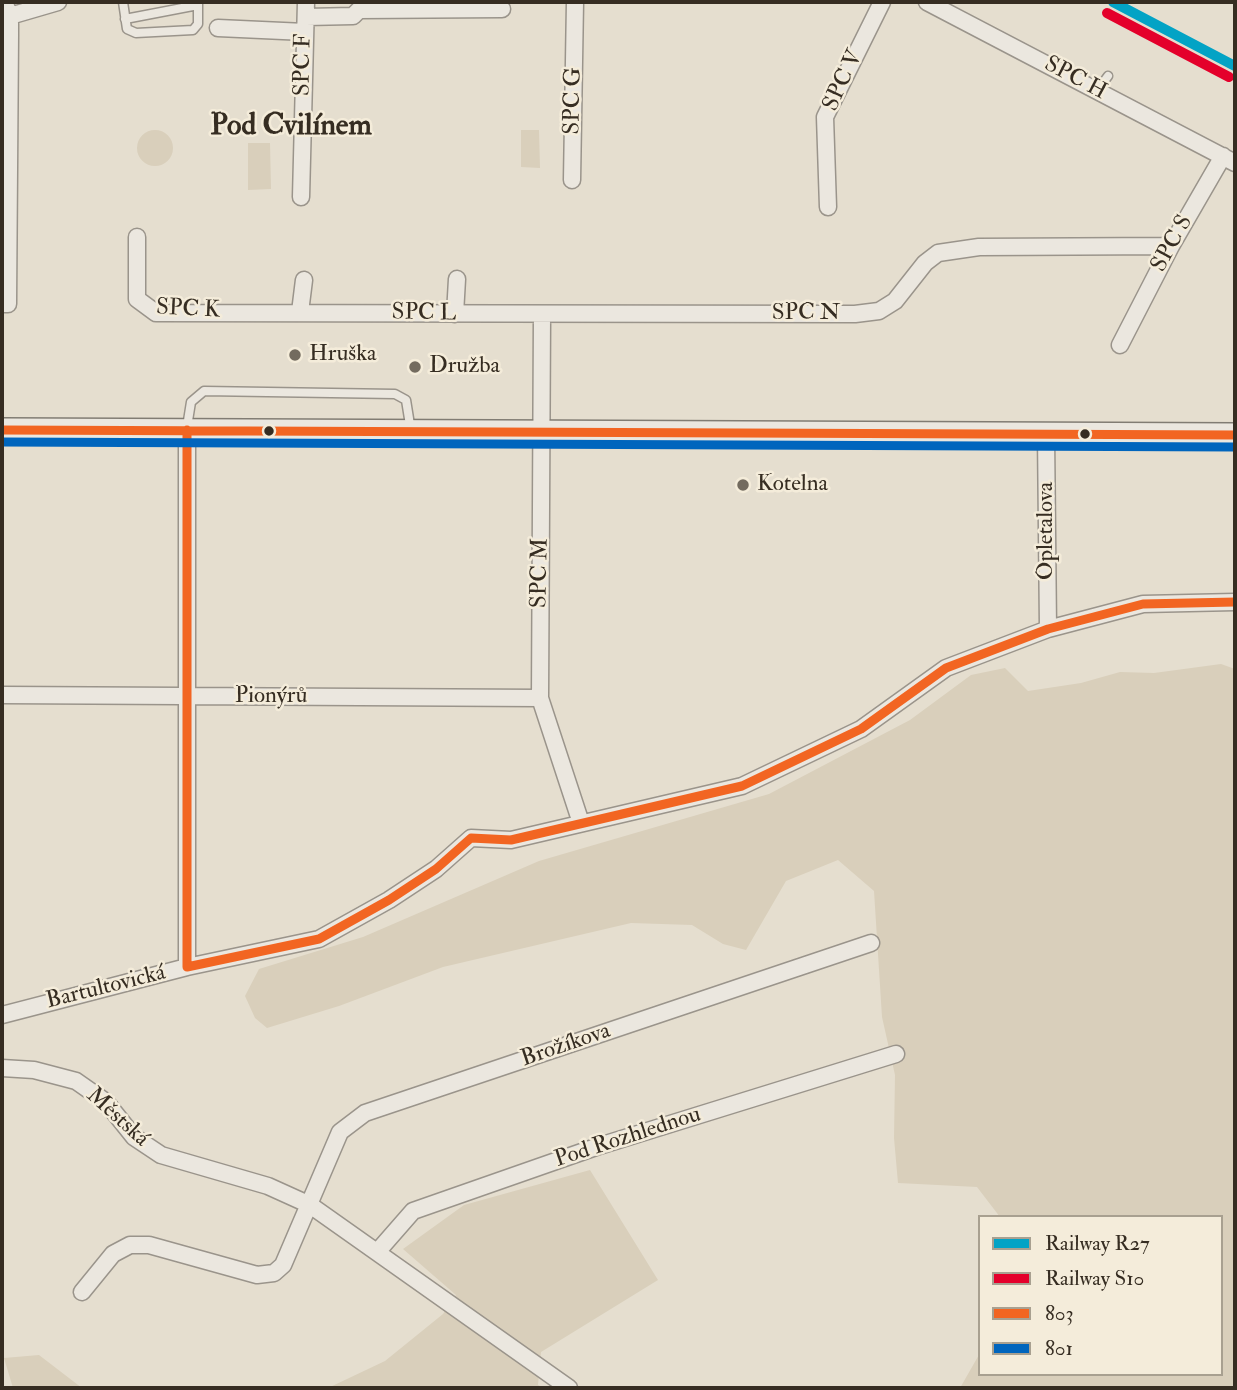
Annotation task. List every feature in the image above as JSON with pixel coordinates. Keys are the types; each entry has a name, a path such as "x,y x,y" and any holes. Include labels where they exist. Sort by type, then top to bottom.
{"main road":[{"path":"2,430 1235,435"}],"street":[{"path":"5,304 8,192 7,9 58,2"},
{"name":"SPC G","path":"572,180 575,2"},
{"name":"SPC V","path":"828,206 825,117 882,2"},
{"name":"SPC H","path":"927,2 1229,160"},
{"name":"SPC F","path":"301,197 305,17 353,16 359,10 502,9"},
{"path":"218,28 305,17"},
{"name":"SPC S","path":"1120,345 1171,246 1229,160"},
{"name":"SPC K","path":"137,237 137,299 156,313 303,312"},
{"name":"SPC N","path":"542,316 845,309 879,311 895,301 925,263 938,253 979,247 1044,249 1171,246"},
{"path":"455,314 457,279"},
{"path":"303,312 304,280"},
{"name":"SPC L","path":"303,312 542,316"},
{"name":"SPC M","path":"542,316 540,698 581,823"},
{"path":"187,430 187,967"},
{"name":"Opletalova","path":"1046,434 1048,629"},
{"path":"581,823 741,786 861,729 946,668 1048,629 1143,604 1235,602"},
{"name":"Pionýrů","path":"2,695 540,698"},
{"name":"Bartultovická","path":"2,1015 187,967 318,939 408,888 436,869 471,838 511,840 581,823"},
{"name":"Brožíkova","path":"310,1205 340,1132 365,1113 871,943"},
{"name":"Pod Rozhlednou","path":"378,1251 414,1211 596,1147 896,1054"},
{"name":"Městská","path":"2,1069 34,1070 76,1082 106,1102 134,1137 161,1156 254,1182 310,1205 378,1251 534,1366 569,1388"},
{"path":"82,1292 113,1254 130,1245 149,1245 257,1275 274,1273 283,1265 310,1205"}],"lane":[{"path":"123,2 125,19 130,32 193,30 198,24 198,3 125,19"},
{"path":"1097,91 1108,75"},
{"path":"187,430 191,402 204,391 394,394 406,400 412,431"}],"shaded area":[{"path":"155,130 167,136 173,148 167,160 155,166 143,160 137,148 143,136"},
{"path":"521,130 539,130 540,168 521,167"},
{"path":"248,143 270,143 271,189 248,190"},
{"path":"1221,664 1235,669 1235,1388 960,1388 978,1356 978,1376 1223,1376 1223,1215 998,1215 977,1187 898,1183 894,1138 895,1075 882,1017 874,891 838,860 786,881 746,950 723,944 692,925 631,923 443,967 339,1006 267,1028 255,1018 245,996 259,969 363,937 539,861 769,794 910,720 971,675 1005,668 1028,691 1081,683 1120,672 1154,673"},
{"path":"590,1170 658,1280 541,1352 538,1385 544,1388 328,1388 385,1361 443,1314 456,1295 403,1249 464,1205"},
{"path":"39,1355 82,1388 13,1388 4,1358"}],"rail line":[{"name":"R27","path":"1113,2 1235,66"},
{"name":"S10","path":"1107,13 1229,77"}],"transit line":[{"name":"803","path":"2,430 1235,435"},
{"name":"803","path":"187,430 187,967 319,939 389,900 436,869 471,838 511,840 742,786 861,729 946,668 1048,629 1143,604 1235,602"},
{"name":"801","path":"2,442 1235,447"}],"place":[{"name":"Hruška","path":"295,355"},
{"name":"Družba","path":"415,367"},
{"name":"Kotelna","path":"743,485"}],"district":[{"name":"Pod Cvilínem","path":"291,128"}]}
